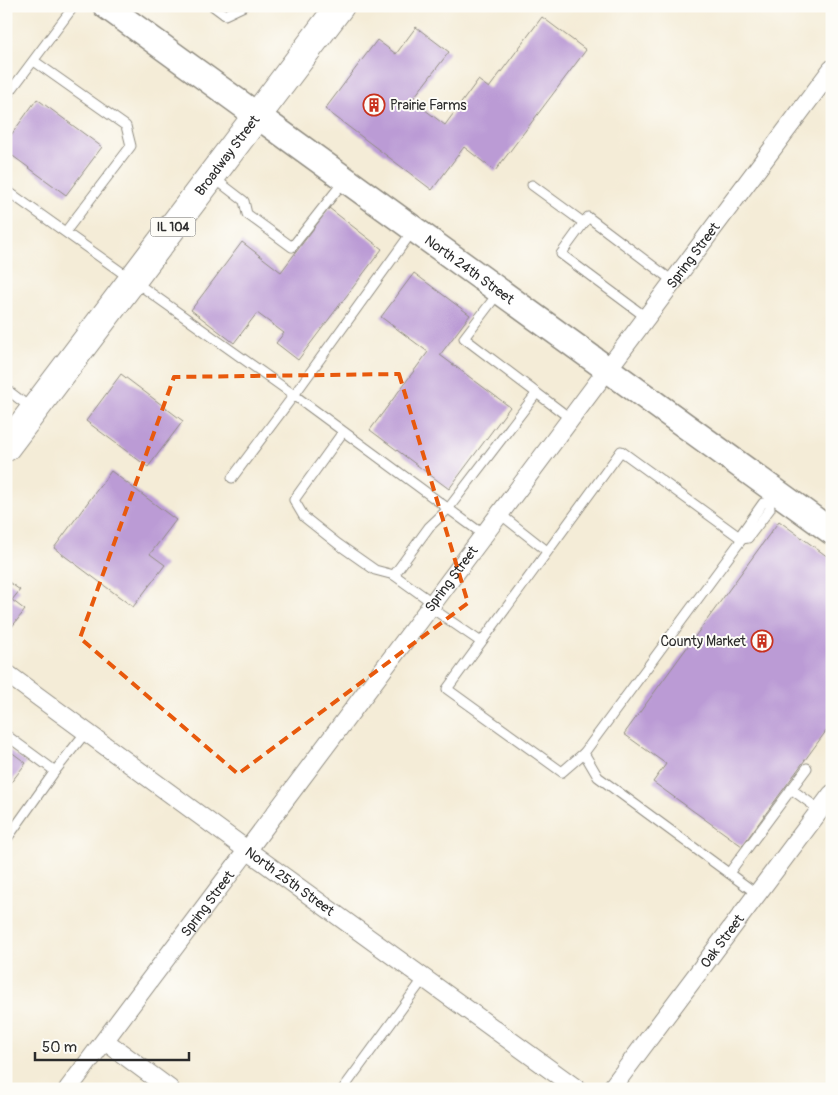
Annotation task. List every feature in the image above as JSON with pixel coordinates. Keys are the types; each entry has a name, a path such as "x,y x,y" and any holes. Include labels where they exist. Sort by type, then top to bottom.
{"main road":[{"name":"North 24th Street","path":"107,6 608,370 773,497 832,532"},
{"name":"Broadway Street","path":"6,447 340,6"}],"street":[{"name":"Spring Street","path":"68,1089 832,70"},
{"name":"North 25th Street","path":"6,673 577,1089"},
{"name":"Oak Street","path":"611,1089 832,794"},
{"path":"105,1041 170,1089"}],"lane":[{"path":"6,97 74,6"},
{"path":"213,6 225,15 244,6"},
{"path":"34,61 126,126 131,146 66,231"},
{"path":"212,176 244,201 247,214 292,247 345,179"},
{"path":"532,185 584,223"},
{"path":"6,190 294,394 484,535"},
{"path":"647,318 561,254 588,217 674,282"},
{"path":"232,478 414,229"},
{"path":"500,291 464,338 571,419"},
{"path":"6,389 34,410"},
{"path":"394,575 429,527 448,508 536,394"},
{"path":"343,432 294,500 304,517 375,570 394,575 480,642"},
{"path":"742,539 621,450 447,689 562,772 584,753 742,539 748,538 770,509 773,497"},
{"path":"500,514 548,551"},
{"path":"6,840 55,771 86,732"},
{"path":"6,735 55,771"},
{"path":"584,753 598,777 757,894"},
{"path":"729,873 807,768"},
{"path":"791,789 820,810"},
{"path":"343,1089 424,978"}],"highlighted area":[{"path":"399,374 468,603 238,774 80,638 174,377"}],"building":[{"name":"Prairie Farms","path":"542,17 586,50 495,171 464,147 432,190 325,109 377,40 396,54 416,27 449,52 412,100 445,125 478,80 489,88"},
{"path":"37,99 102,147 66,195 6,151 6,142"},
{"path":"329,208 382,249 298,360 276,343 284,333 257,313 234,343 191,310 242,242 281,272"},
{"path":"414,273 470,315 440,355 510,407 449,489 370,430 428,352 381,317"},
{"path":"121,374 183,421 148,467 86,421"},
{"path":"111,471 176,520 150,554 165,565 133,607 54,548"},
{"name":"County Market","path":"779,521 832,560 832,723 742,846 653,782 666,764 624,734"},
{"path":"6,580 20,590 12,600 25,610 11,628 6,625"},
{"path":"6,748 26,763 6,789"}],"place":[{"name":"Prairie Farms","path":"374,105"},
{"name":"County Market","path":"762,641"}]}
